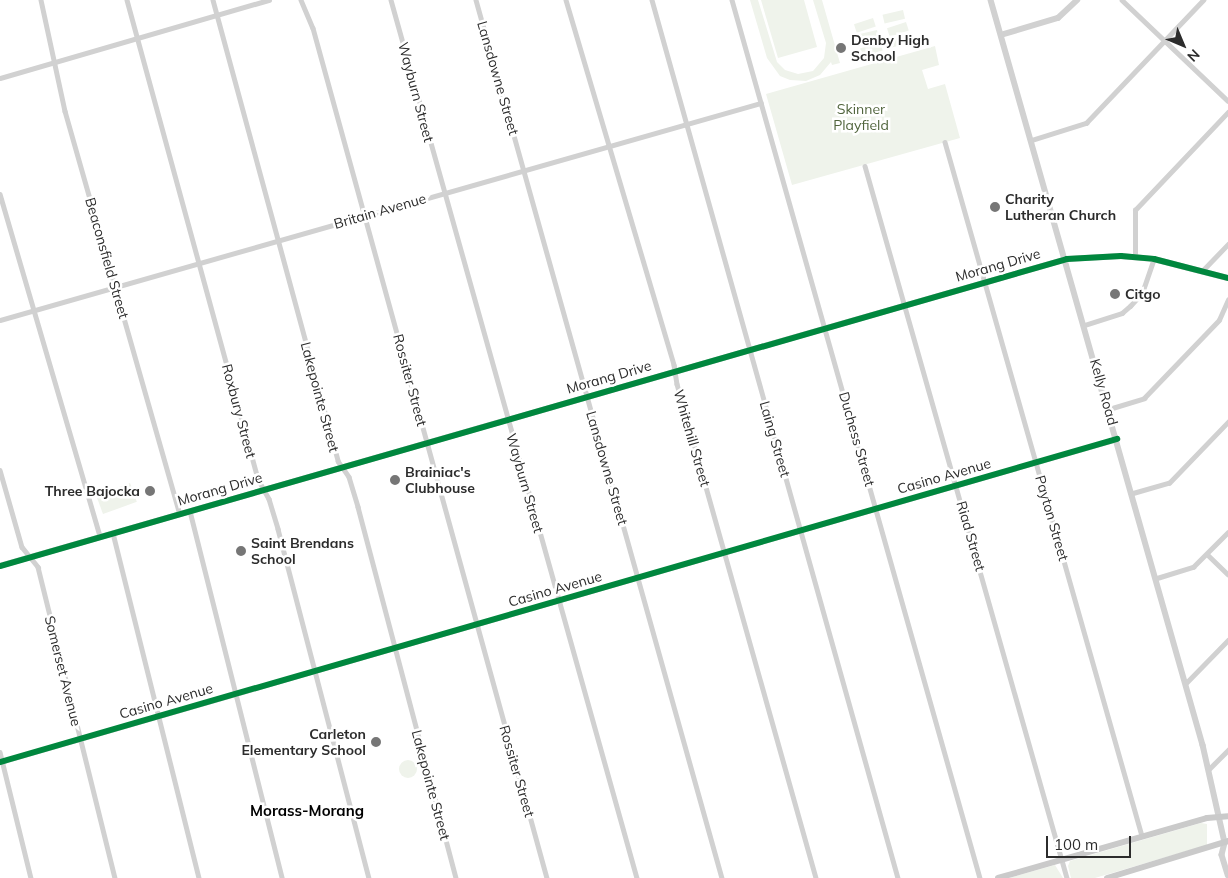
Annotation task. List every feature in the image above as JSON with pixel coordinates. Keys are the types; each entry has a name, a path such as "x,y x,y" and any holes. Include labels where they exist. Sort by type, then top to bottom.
{"main road":[{"path":"998,878 1142,836 1220,815 1228,816"},
{"path":"1107,878 1227,843"}],"street":[{"name":"Beaconsfield Street","path":"41,0 65,111 180,514"},
{"name":"Roxbury Street","path":"127,0 198,263 263,490 278,529 369,878"},
{"name":"Lakepointe Street","path":"212,0 277,240 342,467 358,507 456,878"},
{"path":"0,78 270,0"},
{"name":"Rossiter Street","path":"301,0 313,28 547,878"},
{"name":"Wayburn Street","path":"391,0 637,878"},
{"name":"Lansdowne Street","path":"476,0 722,878"},
{"name":"Whitehill Street","path":"566,0 674,365 674,372 724,553 816,878"},
{"name":"Laing Street","path":"652,0 898,878"},
{"name":"Duchess Street","path":"732,0 826,327 980,878"},
{"name":"Kelly Road","path":"991,0 1067,259 1186,683 1227,843 1222,855 1228,875"},
{"path":"1001,35 1058,18 1077,0"},
{"path":"1122,0 1228,101"},
{"path":"1032,140 1086,123 1203,0"},
{"name":"Britain Avenue","path":"0,320 761,103"},
{"path":"1135,257 1135,210 1228,112"},
{"name":"Payton Street","path":"945,142 1142,836"},
{"name":"Riad Street","path":"865,166 906,304 1067,878"},
{"path":"0,194 100,537"},
{"path":"1203,270 1228,244"},
{"name":"Morang Drive","path":"0,566 1067,259 1135,257 1154,259 1203,270 1228,278"},
{"path":"1085,325 1122,313 1130,306 1142,293 1154,259"},
{"path":"1109,408 1144,398 1219,320 1228,300"},
{"path":"1133,493 1169,483 1228,422"},
{"name":"Casino Avenue","path":"1,762 1117,439"},
{"name":"Somerset Avenue","path":"0,470 22,547 38,567 115,878"},
{"path":"190,511 234,694 282,878"},
{"path":"1157,578 1193,568 1228,532"},
{"path":"113,533 157,717 199,878"},
{"path":"1207,554 1228,574"},
{"path":"1186,683 1228,640"},
{"path":"1209,769 1228,750"},
{"path":"0,752 31,878"}],"green space":[{"path":"750,0 758,0 777,62 785,70 798,74 813,71 824,58 826,43 813,0 822,0 840,63 832,65 831,62 820,75 806,81 790,80 780,76 767,58"},
{"path":"761,0 804,0 817,47 778,58"},
{"path":"903,10 905,19 885,23 883,15"},
{"path":"873,18 876,27 857,33 854,24"},
{"path":"906,22 909,31 890,37 887,28"},
{"path":"877,30 879,39 859,43 857,35"},
{"path":"910,34 912,43 892,47 890,39"},
{"path":"880,42 883,51 863,57 860,48"},
{"name":"Skinner Playfield","path":"935,46 939,65 922,70 928,89 945,84 960,138 792,185 766,94"},
{"path":"130,483 137,502 103,514 96,495"},
{"path":"408,760 414,763 417,769 414,775 408,778 402,775 399,769 402,763"},
{"path":"1201,823 1207,824 1207,845 1095,878 1071,878 1068,866 1070,861"},
{"path":"1055,865 1063,878 1009,878"}],"cycle path":[{"path":"0,566 1067,259 1121,256 1154,259 1228,278"},
{"path":"0,762 1117,439"}],"place":[{"name":"Denby High School","path":"841,48"},
{"name":"Charity Lutheran Church","path":"995,207"},
{"name":"Citgo","path":"1115,294"},
{"name":"Brainiac's Clubhouse","path":"395,480"},
{"name":"Three Bajocka","path":"150,491"},
{"name":"Saint Brendans School","path":"241,551"},
{"name":"Carleton Elementary School","path":"376,742"}],"district":[{"name":"Morass-Morang","path":"307,811"}]}
